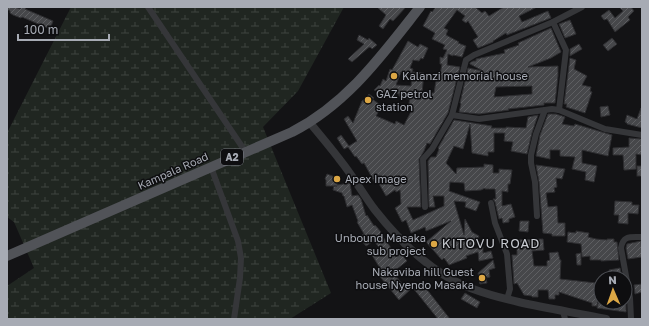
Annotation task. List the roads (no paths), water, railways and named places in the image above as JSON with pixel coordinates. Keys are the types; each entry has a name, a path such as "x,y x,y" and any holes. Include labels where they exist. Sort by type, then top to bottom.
{"main road":[{"name":"Kampala Road","path":"7,256 310,123 342,98 370,71 420,7"}],"street":[{"path":"148,7 245,151"},
{"path":"425,207 424,159 432,149 452,115 466,60 474,55 553,22 582,7"},
{"path":"553,22 566,50 559,110"},
{"path":"452,115 479,119 545,110 559,110 605,129 642,135"},
{"path":"537,216 535,182 531,155 536,134 545,110"},
{"path":"310,123 341,161 375,210 398,236 428,265 472,289 564,315 606,319"},
{"path":"211,167 238,241 241,258 240,278 234,319"},
{"path":"491,202 495,223 507,254 510,289 507,299"},
{"path":"631,319 630,298 621,248 622,242 625,239 642,237"}],"place":[{"name":"Kalanzi memorial house","path":"394,76"},
{"name":"GAZ petrol station","path":"368,100"},
{"name":"Apex Image","path":"337,179"},
{"name":"Unbound Masaka sub project","path":"434,244"},
{"name":"Nakaviba hill Guest house Nyendo Masaka","path":"482,278"}],"district":[{"name":"KITOVU ROAD","path":"491,243"}]}
